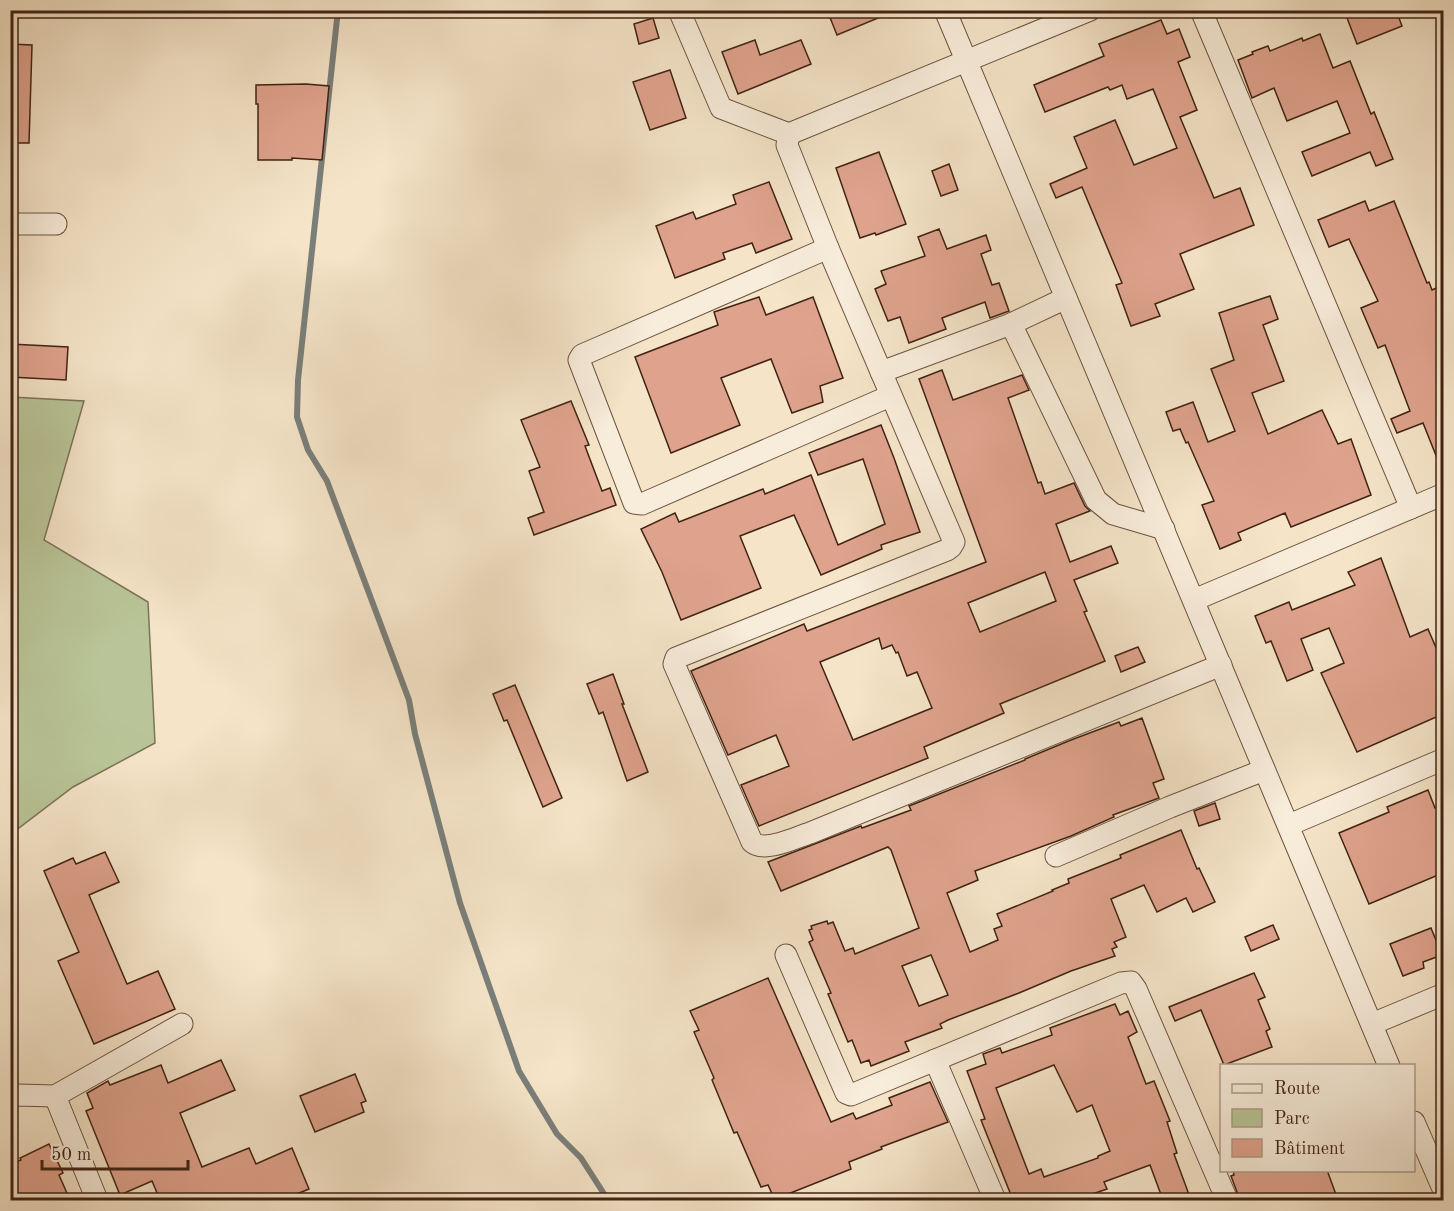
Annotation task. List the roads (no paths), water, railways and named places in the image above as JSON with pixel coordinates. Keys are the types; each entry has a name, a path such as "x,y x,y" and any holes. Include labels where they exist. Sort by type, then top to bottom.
{"street":[{"path":"679,10 721,108 789,134 967,63 1090,10"},
{"path":"945,10 1389,1064"},
{"path":"1201,10 1411,508"},
{"path":"789,134 787,145 828,248 954,542 951,547 676,658 674,664 752,842 757,846 766,846 810,833 1221,665"},
{"path":"10,224 56,224"},
{"path":"828,248 582,355 579,360 634,503 642,504 890,396"},
{"path":"880,372 1011,324 1066,298"},
{"path":"1011,324 1096,500 1113,514 1164,529"},
{"path":"1194,600 1443,494"},
{"path":"1289,825 1443,759"},
{"path":"1056,856 1264,770"},
{"path":"786,955 846,1093 851,1095 1121,983 1131,982 1227,1200"},
{"path":"1371,1024 1443,994"},
{"path":"10,1098 18,1095 55,1096 182,1024"},
{"path":"936,1060 995,1200"},
{"path":"55,1096 97,1200"},
{"path":"1415,1127 1443,1191"}],"waterway":[{"path":"338,10 298,380 297,417 308,450 327,481 409,700 415,734 460,903 519,1071 557,1134 581,1158 608,1200"}]}
